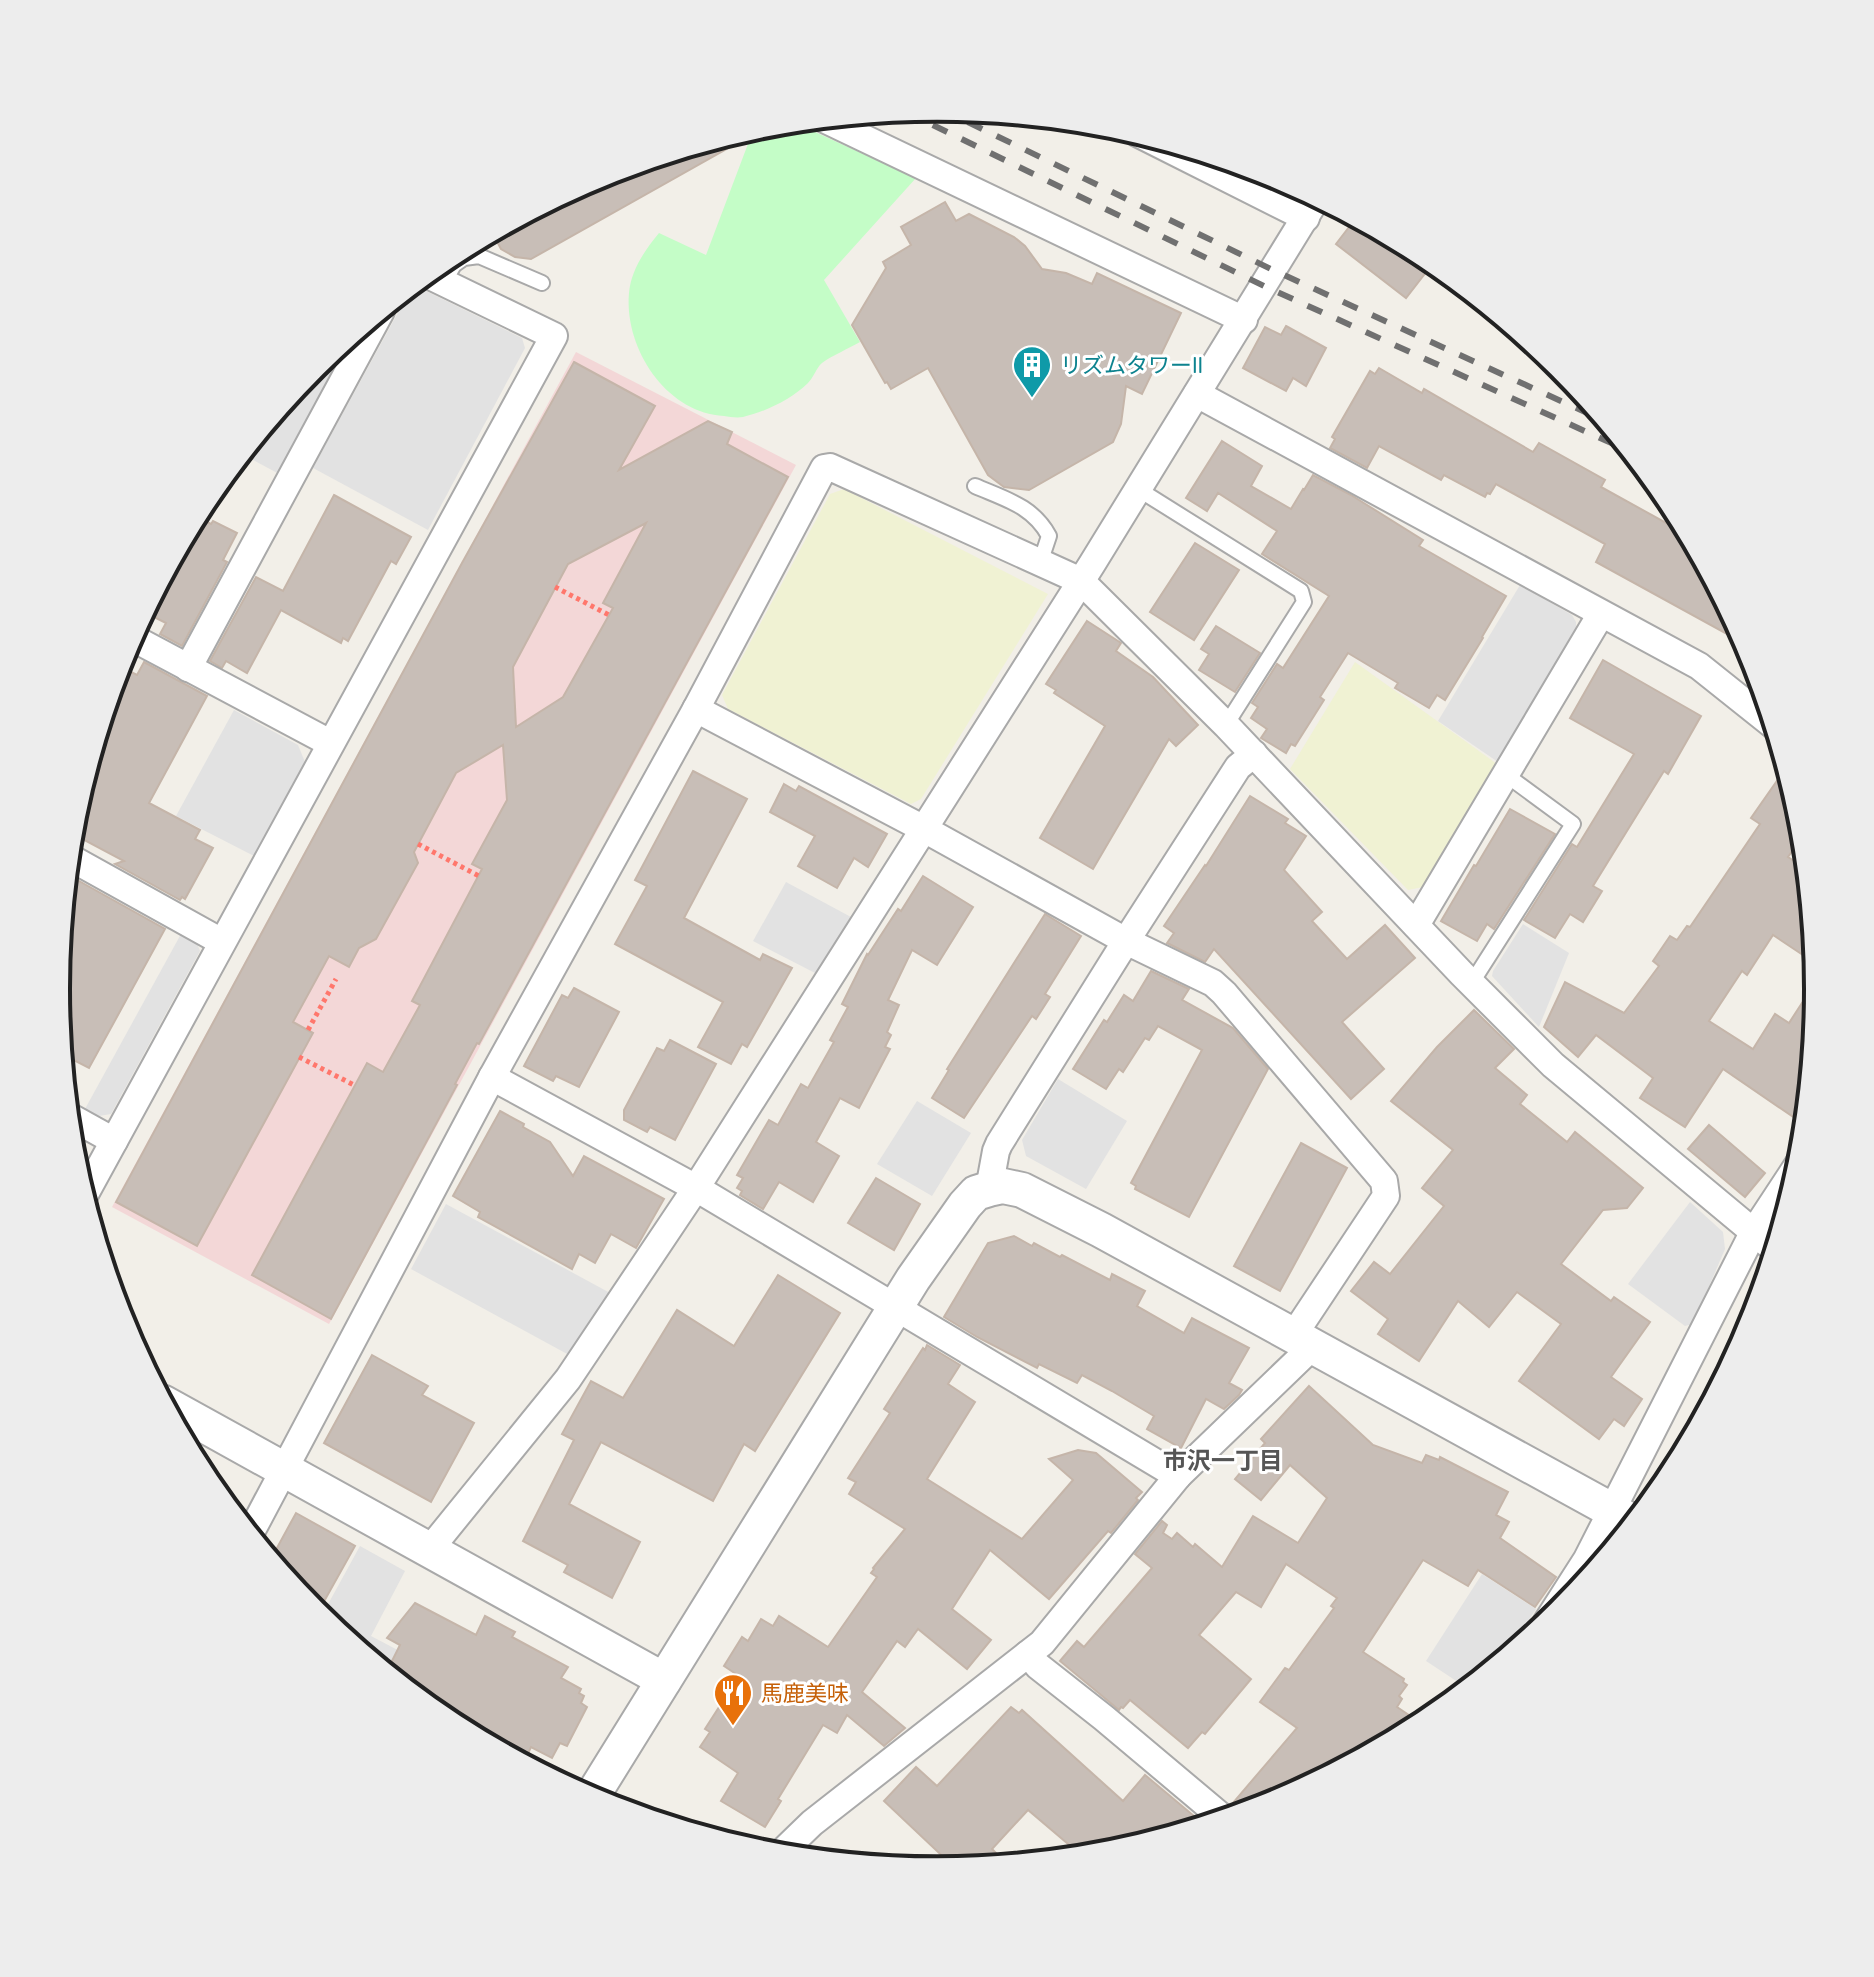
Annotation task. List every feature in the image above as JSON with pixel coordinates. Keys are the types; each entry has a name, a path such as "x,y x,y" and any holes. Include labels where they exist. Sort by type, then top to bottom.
{"street":[{"path":"841,127 1244,320"},
{"path":"430,1549 568,1379 696,1188 1081,581 1312,208 1232,174"},
{"path":"92,1181 554,336 439,280"},
{"path":"188,668 368,334"},
{"path":"1197,394 1699,666 1759,714"},
{"path":"255,1524 492,1077 696,709 824,468 830,467 1081,581 1226,725 1471,984 1553,1065 1765,1242"},
{"path":"1416,925 1601,614"},
{"path":"142,643 330,743"},
{"path":"696,709 924,829 1126,941 1213,983 1384,1181 1386,1196 1302,1342 1178,1476 1042,1643 812,1823 792,1843"},
{"path":"989,1189 999,1144 1238,767 1254,754"},
{"path":"79,863 222,942"},
{"path":"492,1077 696,1188 1178,1476"},
{"path":"81,1122 114,1141"},
{"path":"598,1787 896,1307 965,1205 976,1193 989,1189 1003,1186 1022,1190 1050,1204 1622,1517"},
{"path":"1580,1569 1622,1517 1753,1233 1778,1194"},
{"path":"181,1412 664,1680"},
{"path":"1028,1654 1038,1666 1213,1810"}],"lane":[{"path":"473,257 479,256 542,283"},
{"path":"975,486 1021,506 1041,521 1049,536 1040,563"},
{"path":"1138,489 1301,591 1304,602 1226,725"},
{"path":"1471,984 1573,824 1505,774"}],"path":[{"path":"555,587 609,615"},
{"path":"418,844 479,876"},
{"path":"308,1030 336,979"},
{"path":"299,1057 354,1085"}],"shaded area":[{"path":"424,290 522,338 525,348 428,530 313,468 400,308"},
{"path":"576,352 796,465 329,1324 112,1207"},
{"path":"346,354 281,475 251,459 285,417"},
{"path":"1520,585 1572,615 1576,630 1498,762 1438,721"},
{"path":"234,710 298,745 305,762 254,856 176,816"},
{"path":"786,882 851,917 817,974 753,941"},
{"path":"1523,924 1569,953 1539,1027 1492,976"},
{"path":"181,934 196,941 200,951 111,1114 99,1116 85,1109"},
{"path":"1058,1079 1127,1121 1086,1189 1026,1156 1022,1140"},
{"path":"917,1101 971,1133 932,1196 877,1164"},
{"path":"1690,1202 1723,1232 1725,1249 1693,1324 1685,1326 1628,1284"},
{"path":"446,1204 612,1294 569,1355 411,1269"},
{"path":"360,1546 405,1571 371,1636 445,1675 433,1694 365,1640 327,1605"},
{"path":"1482,1574 1536,1609 1526,1624 1509,1640 1457,1682 1426,1661"}],"green space":[{"path":"812,131 916,178 824,280 860,342 822,363 802,389 751,415 729,417 703,412 684,403 653,374 634,335 629,314 633,276 644,253 659,233 706,255 748,143"},
{"path":"844,489 1048,594 921,799 911,804 728,709 722,695 830,494"},
{"path":"1355,662 1497,764 1423,887 1408,890 1290,769"}],"building":[{"path":"730,147 531,259 515,257 501,249 497,242 504,238 605,187"},
{"path":"945,202 956,221 969,214 1014,237 1042,269 1066,273 1092,284 1097,273 1181,313 1142,394 1126,386 1121,424 1113,442 1029,490 1004,487 988,475 928,368 891,389 852,325 886,268 883,262 911,245 901,227"},
{"path":"1349,227 1426,273 1406,298 1336,244"},
{"path":"1286,326 1326,348 1306,386 1293,378 1286,391 1243,368 1265,327 1281,335"},
{"path":"574,362 655,406 619,470 708,421 732,432 727,444 788,477 477,1043 331,1319 252,1275 367,1063 383,1072 420,1005 412,1001 482,869 472,864 507,800 503,745 456,773 414,852 418,863 376,939 359,948 349,967 329,956 293,1022 313,1033 197,1246 116,1202","holes":["646,523 603,603 613,608 563,697 516,727 513,667 568,564"]},
{"path":"1379,368 1422,393 1424,389 1533,452 1539,443 1605,480 1601,487 1669,524 1715,605 1728,635 1596,562 1605,544 1496,484 1485,497 1444,475 1441,480 1379,446 1367,468 1330,448 1335,439 1332,437 1370,371 1375,374"},
{"path":"1222,441 1262,466 1251,486 1291,509 1313,475 1423,540 1419,546 1506,596 1445,700 1437,695 1429,708 1395,688 1398,683 1348,653 1320,697 1324,700 1295,746 1291,744 1286,753 1261,738 1267,729 1251,718 1258,707 1252,703 1277,664 1283,668 1329,596 1262,554 1277,531 1218,493 1207,511 1186,498"},
{"path":"334,495 411,537 396,564 391,561 348,641 343,638 341,643 281,610 247,673 226,661 222,668 210,661 256,577 283,591"},
{"path":"213,521 237,533 223,560 227,562 182,646 160,634 166,623 154,617 207,522 211,524"},
{"path":"1195,543 1239,570 1194,640 1150,612"},
{"path":"1087,621 1121,643 1116,651 1153,677 1198,725 1176,746 1169,739 1093,869 1040,838 1105,726 1054,693 1056,690 1046,684"},
{"path":"1216,626 1260,653 1235,692 1199,670 1209,654 1201,649"},
{"path":"1603,660 1701,716 1668,774 1664,771 1593,886 1602,891 1583,922 1570,914 1555,938 1524,920 1572,844 1577,847 1634,754 1570,718"},
{"path":"144,662 207,696 149,803 200,830 195,839 213,848 185,899 182,897 180,900 115,864 124,861 83,840 116,710 130,672 137,675"},
{"path":"693,771 747,799 684,918 760,960 763,954 792,968 747,1047 742,1044 731,1064 698,1047 723,1002 615,944 647,886 635,880"},
{"path":"1778,780 1793,851 1788,857 1795,861 1797,875 1803,955 1773,935 1747,975 1742,971 1709,1021 1753,1049 1775,1014 1789,1023 1804,1001 1794,1118 1723,1069 1685,1127 1640,1098 1653,1078 1596,1035 1578,1057 1544,1027 1565,982 1624,1013 1659,966 1653,961 1670,936 1677,940 1687,926 1690,927 1760,824 1751,818"},
{"path":"784,784 796,791 799,786 887,834 868,867 854,858 837,888 798,866 815,836 770,812"},
{"path":"1250,796 1288,819 1285,823 1306,836 1284,870 1322,912 1312,921 1347,959 1385,925 1415,958 1342,1022 1384,1069 1351,1099 1214,949 1205,962 1167,943 1174,933 1164,926"},
{"path":"1510,809 1555,834 1494,929 1487,924 1477,941 1441,921"},
{"path":"923,876 973,907 937,965 912,950 888,1000 899,1005 887,1032 891,1035 885,1047 890,1049 859,1108 840,1098 816,1142 839,1156 813,1202 779,1182 763,1209 740,1195 742,1191 737,1188 743,1178 737,1175 769,1120 778,1125 801,1084 808,1088 834,1042 830,1040 848,1007 842,1004 867,954 898,909 901,911"},
{"path":"76,882 165,929 89,1068 73,1060 72,1045 70,988"},
{"path":"1045,914 1081,936 1045,994 1050,997 1036,1019 1032,1016 964,1118 932,1098"},
{"path":"1151,971 1189,989 1182,1000 1233,1028 1268,1069 1189,1217 1135,1189 1136,1186 1131,1183 1202,1050 1158,1026 1149,1040 1145,1038 1123,1072 1119,1069 1106,1089 1073,1069 1104,1020 1107,1022 1124,995 1133,1001"},
{"path":"574,988 619,1012 579,1087 556,1076 553,1081 524,1066 562,995 568,998"},
{"path":"1474,1010 1514,1049 1495,1068 1527,1095 1520,1104 1567,1142 1575,1132 1643,1188 1627,1208 1603,1210 1561,1264 1611,1301 1614,1297 1650,1322 1611,1377 1642,1399 1624,1426 1614,1419 1599,1439 1519,1381 1561,1324 1517,1292 1489,1327 1458,1301 1419,1361 1378,1334 1388,1319 1351,1291 1374,1262 1390,1274 1444,1206 1422,1188 1453,1150 1391,1101 1437,1047"},
{"path":"670,1040 716,1064 675,1140 650,1127 647,1132 624,1120 624,1110 657,1048 664,1051"},
{"path":"500,1111 550,1142 573,1176 584,1156 664,1199 636,1248 611,1234 595,1263 579,1254 572,1269 478,1217 480,1212 453,1196"},
{"path":"1709,1125 1765,1173 1745,1197 1688,1149"},
{"path":"1301,1143 1347,1168 1280,1291 1234,1266"},
{"path":"876,1178 920,1204 894,1250 848,1223"},
{"path":"1014,1236 1032,1246 1034,1243 1060,1257 1062,1255 1110,1280 1112,1274 1145,1291 1137,1306 1184,1333 1192,1318 1249,1348 1229,1383 1242,1390 1239,1395 1224,1409 1206,1399 1181,1448 1147,1429 1154,1416 1112,1391 1082,1375 1077,1383 1039,1364 1037,1368 944,1317 988,1243"},
{"path":"778,1275 840,1313 755,1451 744,1444 713,1501 601,1442 569,1504 640,1542 612,1598 564,1572 568,1565 523,1541 574,1440 562,1434 591,1381 623,1398 677,1310 734,1346"},
{"path":"927,1345 960,1365 948,1384 975,1402 927,1479 1022,1539 1073,1480 1049,1459 1078,1450 1096,1453 1142,1492 1111,1533 1108,1531 1049,1599 990,1550 952,1609 991,1640 967,1669 918,1629 905,1647 897,1641 862,1692 905,1728 884,1746 847,1715 837,1733 823,1725 778,1799 781,1801 765,1827 721,1801 738,1773 700,1747 710,1732 705,1729 739,1676 724,1666 742,1637 748,1641 761,1619 773,1626 779,1616 828,1647 877,1577 871,1573 873,1568 905,1529 849,1494 856,1482 848,1478 890,1413 884,1409"},
{"path":"372,1355 428,1386 422,1395 474,1423 431,1502 324,1443"},
{"path":"1309,1386 1373,1445 1422,1463 1426,1455 1439,1460 1440,1457 1508,1492 1496,1515 1509,1522 1500,1538 1556,1577 1535,1607 1478,1570 1468,1586 1423,1560 1363,1652 1404,1679 1407,1685 1399,1696 1402,1699 1397,1707 1409,1715 1320,1766 1233,1803 1297,1728 1260,1702 1285,1668 1289,1670 1334,1608 1331,1606 1337,1598 1286,1564 1261,1607 1236,1592 1199,1635 1251,1679 1205,1734 1202,1732 1188,1748 1130,1700 1119,1710 1060,1661 1077,1641 1084,1647 1152,1568 1135,1554 1162,1521 1167,1525 1163,1533 1172,1539 1177,1533 1222,1567 1253,1516 1298,1543 1327,1498 1290,1465 1261,1500 1235,1479 1265,1443 1261,1439"},
{"path":"296,1513 355,1546 324,1602 276,1549"},
{"path":"415,1603 476,1635 485,1616 515,1632 512,1637 568,1667 561,1678 581,1689 579,1693 584,1696 581,1703 587,1707 567,1746 560,1743 552,1758 531,1747 528,1752 455,1709 409,1676 392,1662 400,1645 387,1638"},
{"path":"1011,1707 1019,1713 1022,1710 1123,1801 1145,1775 1194,1816 1106,1839 1069,1845 1028,1810 992,1849 997,1854 942,1856 884,1801 916,1767 937,1786"}],"railway":[{"path":"927,122 1264,286 1610,442"},
{"path":"969,123 1273,270 1584,411"}],"place":[{"name":"リズムタワーII","path":"1032,399"},
{"name":"馬鹿美味","path":"733,1727"}],"district":[{"name":"市沢一丁目","path":"1223,1461"}]}
